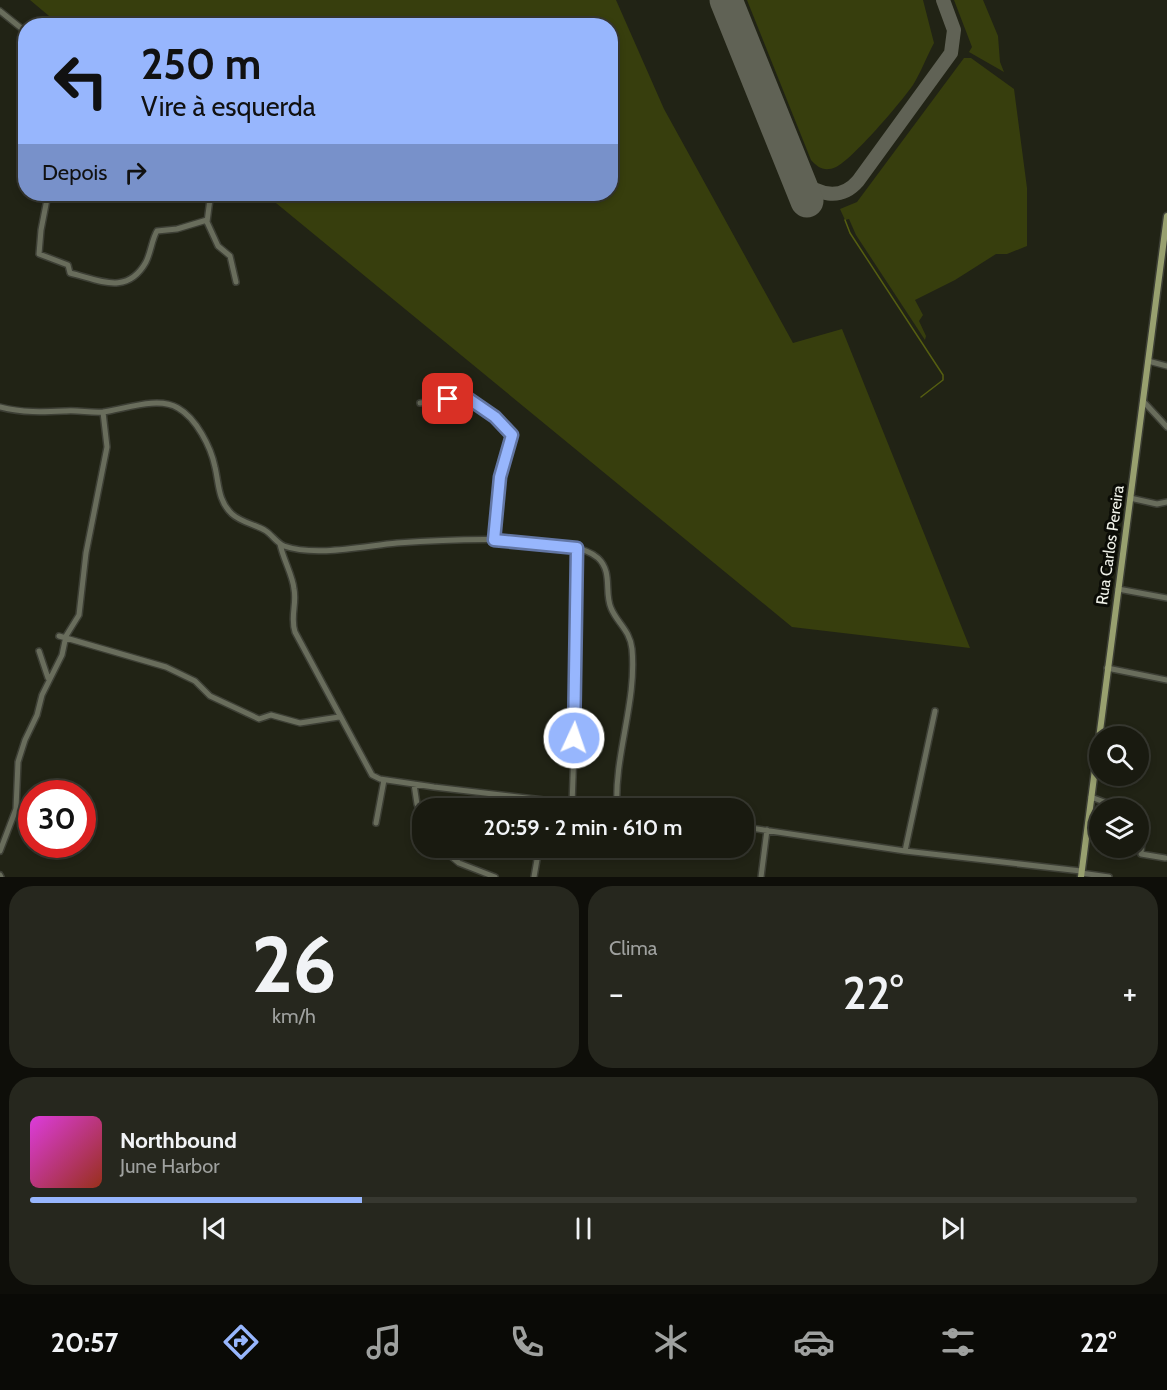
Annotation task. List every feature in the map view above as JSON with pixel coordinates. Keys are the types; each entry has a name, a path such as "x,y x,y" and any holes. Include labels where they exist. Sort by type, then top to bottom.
{"main road":[{"name":"Rua Carlos Pereira","path":"1081,874 1167,216"}],"street":[{"path":"0,11 18,26"},
{"path":"46,201 40,230 39,254 68,265 70,273 116,284 124,283 144,265 157,231 177,229 207,220"},
{"path":"210,201 207,220 218,246 230,256 236,282"},
{"path":"1148,361 1167,366"},
{"path":"420,403 466,397 495,417 511,433 500,477 494,540"},
{"path":"1143,401 1167,427"},
{"path":"0,407 20,412 44,413 103,412 165,404 180,409 192,421 207,443 216,468 217,485 223,502 232,514 264,530 280,544 302,549 343,549 400,543 494,540 577,548 598,558 603,565 611,609 630,637 630,687 616,776 617,798"},
{"path":"0,850 16,809 18,762 48,683 62,655 62,638 79,615 86,553 107,447 108,432 103,412"},
{"path":"1130,498 1153,503 1167,502"},
{"path":"280,544 294,589 292,622 295,632 367,769 375,777 384,780 501,798"},
{"path":"572,798 577,548"},
{"path":"1118,590 1167,598"},
{"path":"62,638 166,667 195,681 210,696 259,719 271,716 300,723 339,717"},
{"path":"39,651 48,675 48,683"},
{"path":"1107,668 1167,680"},
{"path":"905,851 923,777 935,711"},
{"path":"375,823 384,780"},
{"path":"414,784 416,798"},
{"path":"754,828 905,851 1109,877"},
{"path":"761,877 767,830"},
{"path":"1149,855 1165,858"},
{"path":"453,858 459,863 495,877"},
{"path":"534,877 537,858"}],"green space":[{"path":"30,0 616,0 664,109 793,343 842,329 970,648 792,627 274,201 618,201 618,18 51,18"},
{"path":"747,0 923,0 934,43 913,85 888,116 843,162 836,167 825,169 811,160"},
{"path":"954,0 983,0 998,36 1000,62 1004,72 969,52 972,47"},
{"path":"964,58 971,58 1014,89 1027,188 1027,246 1007,254 996,254 955,280 915,300 923,315 919,321 926,336 925,340 856,235 849,219 845,220 840,209 857,202"}],"waterway":[{"path":"845,220 850,233 943,375 943,380 921,397"}],"taxiway":[{"path":"798,179 813,189 828,194 844,192 858,181 951,53 954,30 943,0"}],"runway":[{"path":"726,0 807,201"}],"route":[{"path":"448,399 466,397 495,417 512,435 500,477 494,516 494,540 559,544 577,548 574,738"}]}
